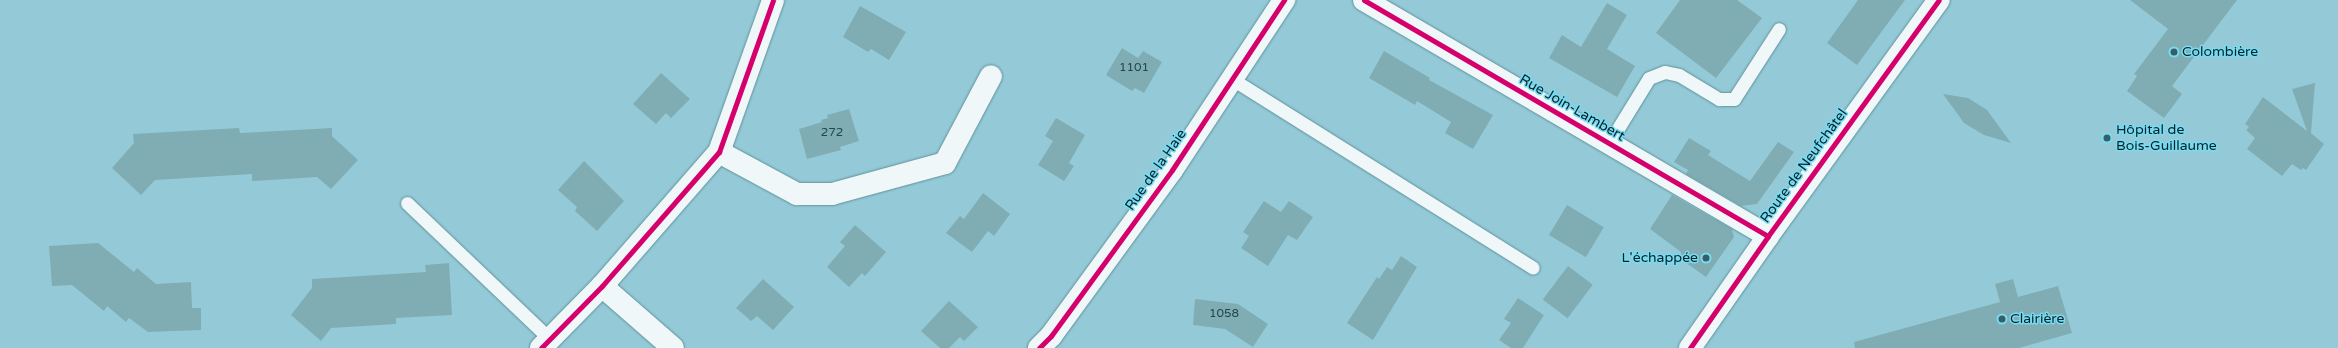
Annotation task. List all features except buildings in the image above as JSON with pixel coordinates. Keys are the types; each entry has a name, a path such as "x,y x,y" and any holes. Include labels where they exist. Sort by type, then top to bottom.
{"street":[{"path":"546,344 602,286 719,152 773,0"},
{"name":"Rue de la Haie","path":"1039,348 1055,330 1172,170 1284,0"},
{"name":"Rue Join-Lambert","path":"1364,0 1768,236"},
{"name":"Route de Neufchâtel","path":"1690,348 1768,236 1939,0"},
{"path":"719,152 797,194 832,194 945,163 991,76"},
{"path":"602,286 673,348"}],"lane":[{"path":"1609,143 1649,78 1665,72 1679,75 1719,99 1734,99 1779,28"},
{"path":"1232,79 1533,268"},
{"path":"407,203 546,344"}],"cycle path":[{"path":"541,348 602,286 719,152 773,0"},
{"path":"1039,348 1051,336 1172,170 1284,0"},
{"path":"1364,0 1768,236"},
{"path":"1690,348 1768,236 1939,0"}],"place":[{"name":"Colombière","path":"2174,52"},
{"name":"Hôpital de Bois-Guillaume","path":"2107,138"},
{"name":"L'échappée","path":"1706,258"},
{"name":"Clairière","path":"2002,319"}]}
